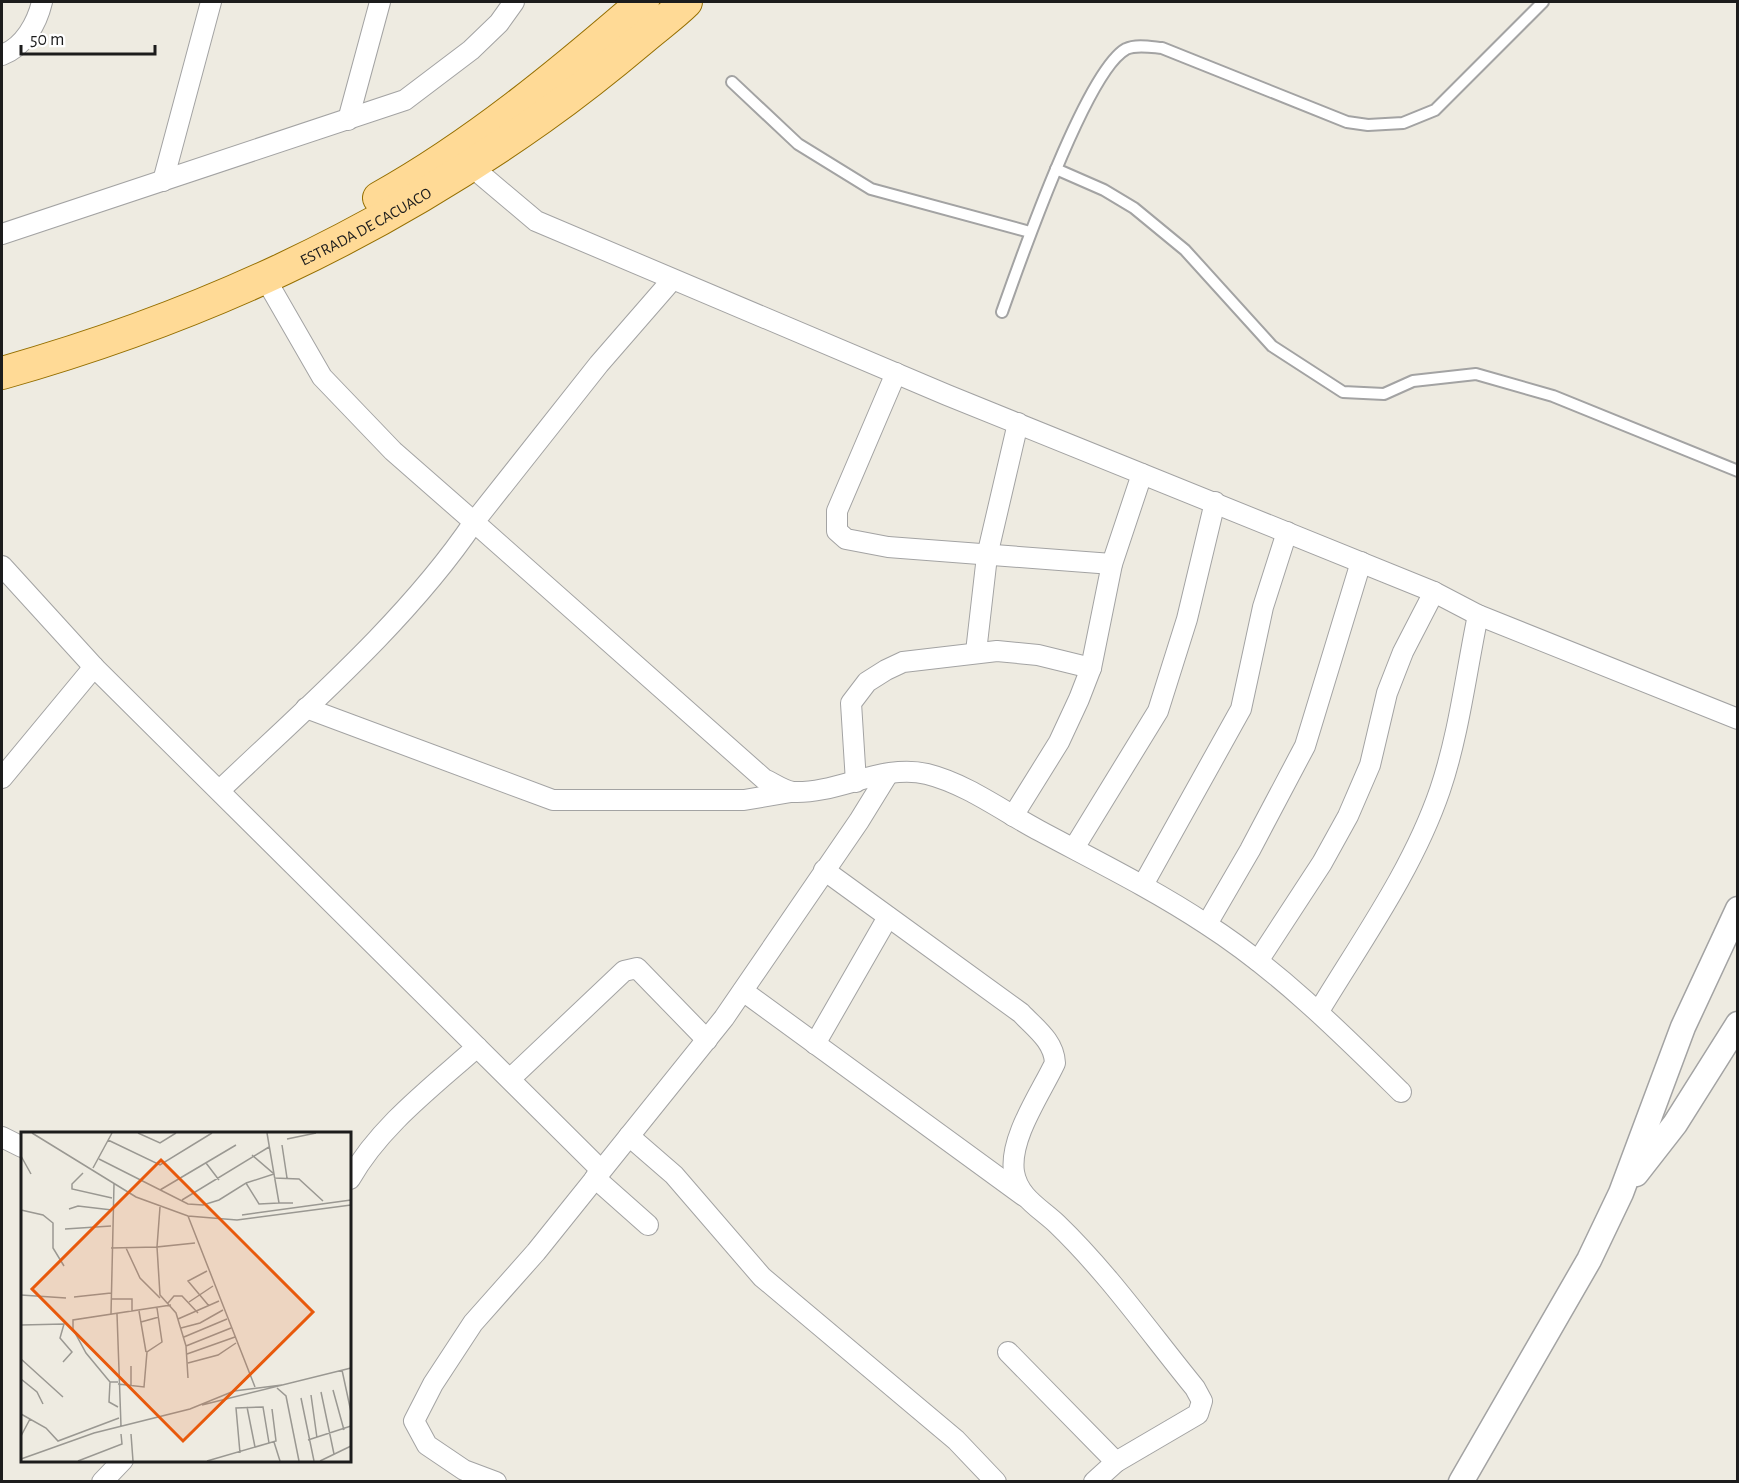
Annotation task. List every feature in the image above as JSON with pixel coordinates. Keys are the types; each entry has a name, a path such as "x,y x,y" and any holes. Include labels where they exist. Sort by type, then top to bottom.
{"main road":[{"name":"ESTRADA DE CACUACO","path":"2,354 144,309 304,240 383,196 456,149 574,60 643,2"},
{"name":"ESTRADA DE CACUACO","path":"2,373 70,354 170,318 265,278 370,227 472,167 581,90 686,2"}],"street":[{"path":"2,55 10,52 27,36 42,2"},
{"path":"163,181 211,2"},
{"path":"348,120 380,2"},
{"path":"2,234 348,120 405,99 471,51 499,23 514,2"},
{"path":"472,167 536,221 896,373 1434,592 1478,615 1737,719"},
{"path":"265,278 322,377 393,451 764,779 791,792"},
{"path":"220,790 306,708 447,562 474,522 598,364 672,280"},
{"path":"896,373 837,512 837,531 846,539 888,547 1112,564"},
{"path":"976,652 987,556 1018,423"},
{"path":"1013,816 1070,721 1091,668 1112,564 1142,474"},
{"path":"1074,848 1158,711 1187,619 1215,502"},
{"path":"1143,885 1241,709 1263,607 1287,532"},
{"path":"1207,924 1305,746 1361,562"},
{"path":"3,571 94,667 511,1078 598,1174 648,1225"},
{"path":"1258,961 1322,863 1348,816 1370,765 1387,693 1403,652 1434,592"},
{"path":"1319,1011 1417,846 1440,790 1449,759 1478,615"},
{"path":"856,782 851,703 855,694 867,681 903,662 997,651 1038,655 1091,668"},
{"path":"2,778 94,667"},
{"path":"306,708 553,800 744,800 791,792 830,789 888,774 926,773 964,789 1143,885 1207,924 1258,961 1319,1011 1401,1092"},
{"path":"496,1482 464,1470 427,1445 414,1421 433,1384 473,1323 536,1252 707,1040 743,991 888,774"},
{"path":"824,870 1021,1014 1049,1042 1055,1063 1022,1125 1014,1170 1017,1184 1025,1197"},
{"path":"1461,1482 1589,1260 1621,1192 1683,1027 1730,941 1737,909"},
{"path":"815,1044 888,917"},
{"path":"511,1078 624,971 632,968 637,968 707,1040"},
{"path":"743,991 1025,1197 1080,1246 1195,1388 1202,1401 1198,1414 1116,1462 1094,1482"},
{"path":"1621,1192 1675,1125 1737,1024"},
{"path":"351,1178 373,1147 399,1118 477,1047"},
{"path":"629,1136 674,1175 762,1277 956,1440 996,1482"},
{"path":"2,1137 21,1146"},
{"path":"1008,1352 1116,1462"},
{"path":"102,1482 122,1462"}],"lane":[{"path":"1002,312 1030,232 1056,169 1089,100 1106,71 1126,49 1141,46 1162,48 1347,122 1368,125 1404,123 1435,110 1543,2"},
{"path":"732,82 798,144 871,189 1030,232"},
{"path":"1056,169 1104,190 1134,208 1185,250 1272,346 1344,392 1384,394 1413,381 1476,374 1553,396 1737,471"}]}
